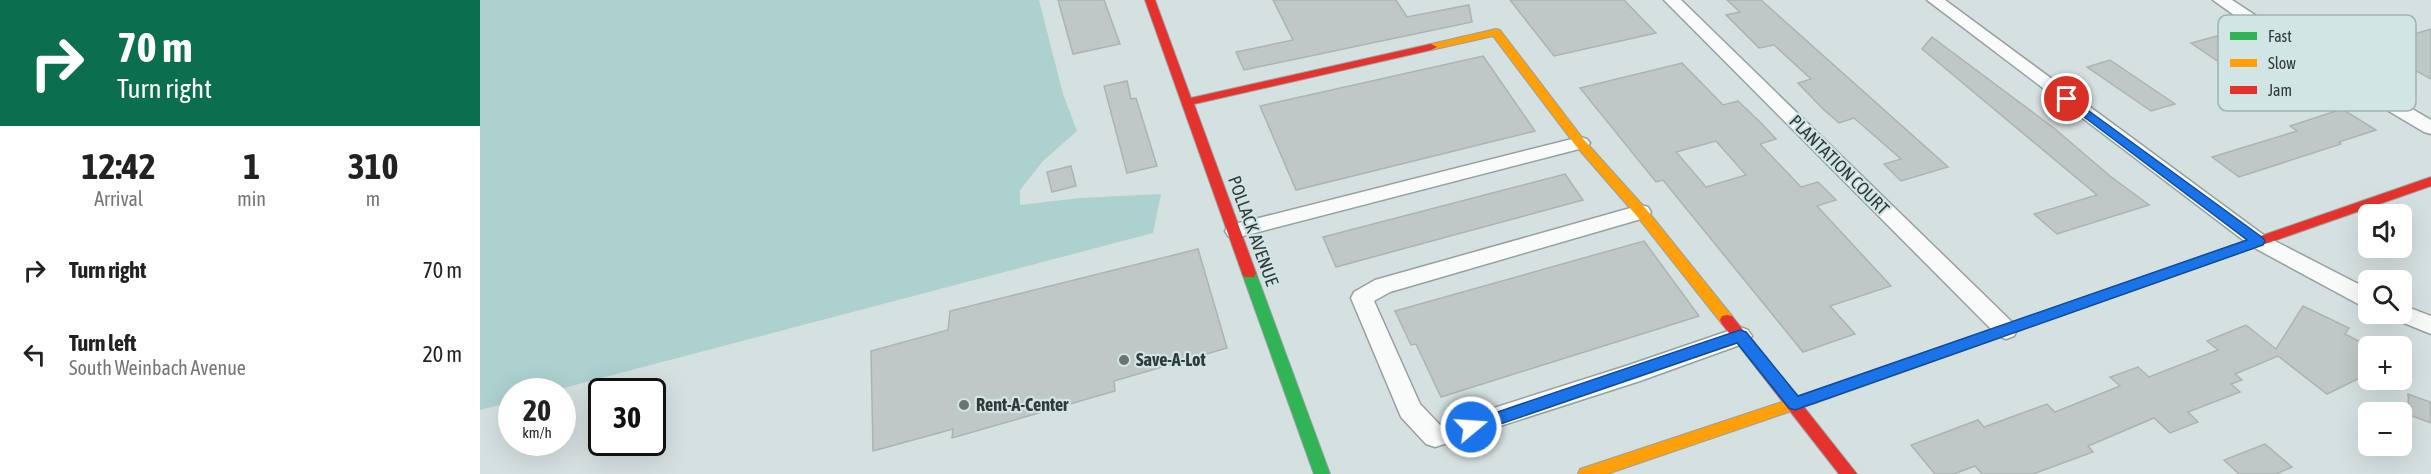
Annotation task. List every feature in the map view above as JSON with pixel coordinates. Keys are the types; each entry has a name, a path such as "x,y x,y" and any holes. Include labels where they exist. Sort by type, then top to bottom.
{"street":[{"name":"POLLACK AVENUE","path":"1150,0 1322,474"},
{"name":"PLANTATION COURT","path":"1672,0 2006,330"},
{"path":"1935,0 2258,241 2358,293"},
{"path":"2221,0 2244,15"},
{"path":"1187,102 1496,32 1580,143 1641,212 1849,474"},
{"path":"2401,111 2431,129"},
{"path":"1235,231 1580,143"},
{"path":"1586,474 1795,404 2431,181"},
{"path":"1641,212 1383,286 1362,298 1410,410 1435,437 1621,378 1740,336"},
{"path":"2412,317 2431,325"}],"shaded area":[{"path":"480,0 1039,0 1063,94 1077,131 1043,161 1020,190 1020,205 1080,198 1161,194 1153,233 601,378 588,378 588,382 576,385 576,378 498,378 498,405 480,410"}],"building":[{"path":"1058,0 1104,0 1120,44 1073,54"},
{"path":"1273,0 1396,0 1407,17 1469,5 1472,22 1244,70 1236,52 1293,40"},
{"path":"1510,0 1624,0 1656,33 1554,56"},
{"path":"1727,0 1761,0 1948,167 1901,181 1884,164 1901,159 1854,118 1839,123 1822,108 1798,83 1811,79 1774,45 1759,48 1726,15 1740,12"},
{"path":"2431,29 2431,79 2416,71 2416,34"},
{"path":"1932,37 2055,129 2110,176 2149,205 2057,234 2034,214 2097,195 1922,49"},
{"path":"2218,37 2218,61 2191,43"},
{"path":"1483,56 1535,131 1296,190 1260,106"},
{"path":"2110,60 2175,104 2151,111 2087,67"},
{"path":"1682,63 1723,105 1738,101 1776,139 1760,144 1801,187 1818,182 1836,200 1817,206 1891,286 1830,306 1855,334 1803,352 1663,180 1656,182 1580,88","holes":["1716,141 1746,175 1706,187 1676,152"]},
{"path":"1127,81 1131,99 1136,98 1157,166 1127,173 1104,86"},
{"path":"2336,111 2345,111 2376,130 2339,142 2341,144 2239,177 2212,157 2297,131 2290,126"},
{"path":"1071,166 1076,186 1052,192 1047,172"},
{"path":"1565,174 1583,200 1336,267 1323,237"},
{"path":"1644,241 1699,316 1441,397 1416,344 1411,345 1395,311"},
{"path":"1198,249 1227,348 1114,381 1115,391 952,438 953,429 873,451 871,351 948,330 950,311"},
{"path":"2303,306 2349,328 2345,334 2358,341 2358,379 2327,394 2278,356 2235,374 2242,380 2231,384 2240,392 2188,412 2198,422 2170,433 2154,418 2088,446 2093,452 2033,474 1982,474 1975,466 1954,474 1935,474 1911,445 1978,420 1984,427 2047,404 2055,412 2120,386 2110,377 2138,367 2149,377 2218,350 2207,341 2246,325 2276,349"},
{"path":"2408,394 2430,402 2431,423 2412,416 2412,402 2408,402"},
{"path":"2265,444 2292,467 2276,474 2239,474 2224,460"}],"traffic: fast":[{"path":"1812,398 2234,250"},
{"path":"1249,273 1322,474"}],"traffic: slow":[{"path":"1431,47 1496,32 1580,143 1641,212 1727,320"},
{"path":"1586,474 1812,398"}],"traffic: jam":[{"path":"1150,0 1249,273"},
{"path":"1187,102 1431,47"},
{"path":"2234,250 2431,181"},
{"path":"1727,320 1849,474"}],"place":[{"name":"Save-A-Lot","path":"1124,360"},
{"name":"Rent-A-Center","path":"964,405"}],"route":[{"path":"1471,427 1740,336 1795,404 2258,241 2067,99"}]}
